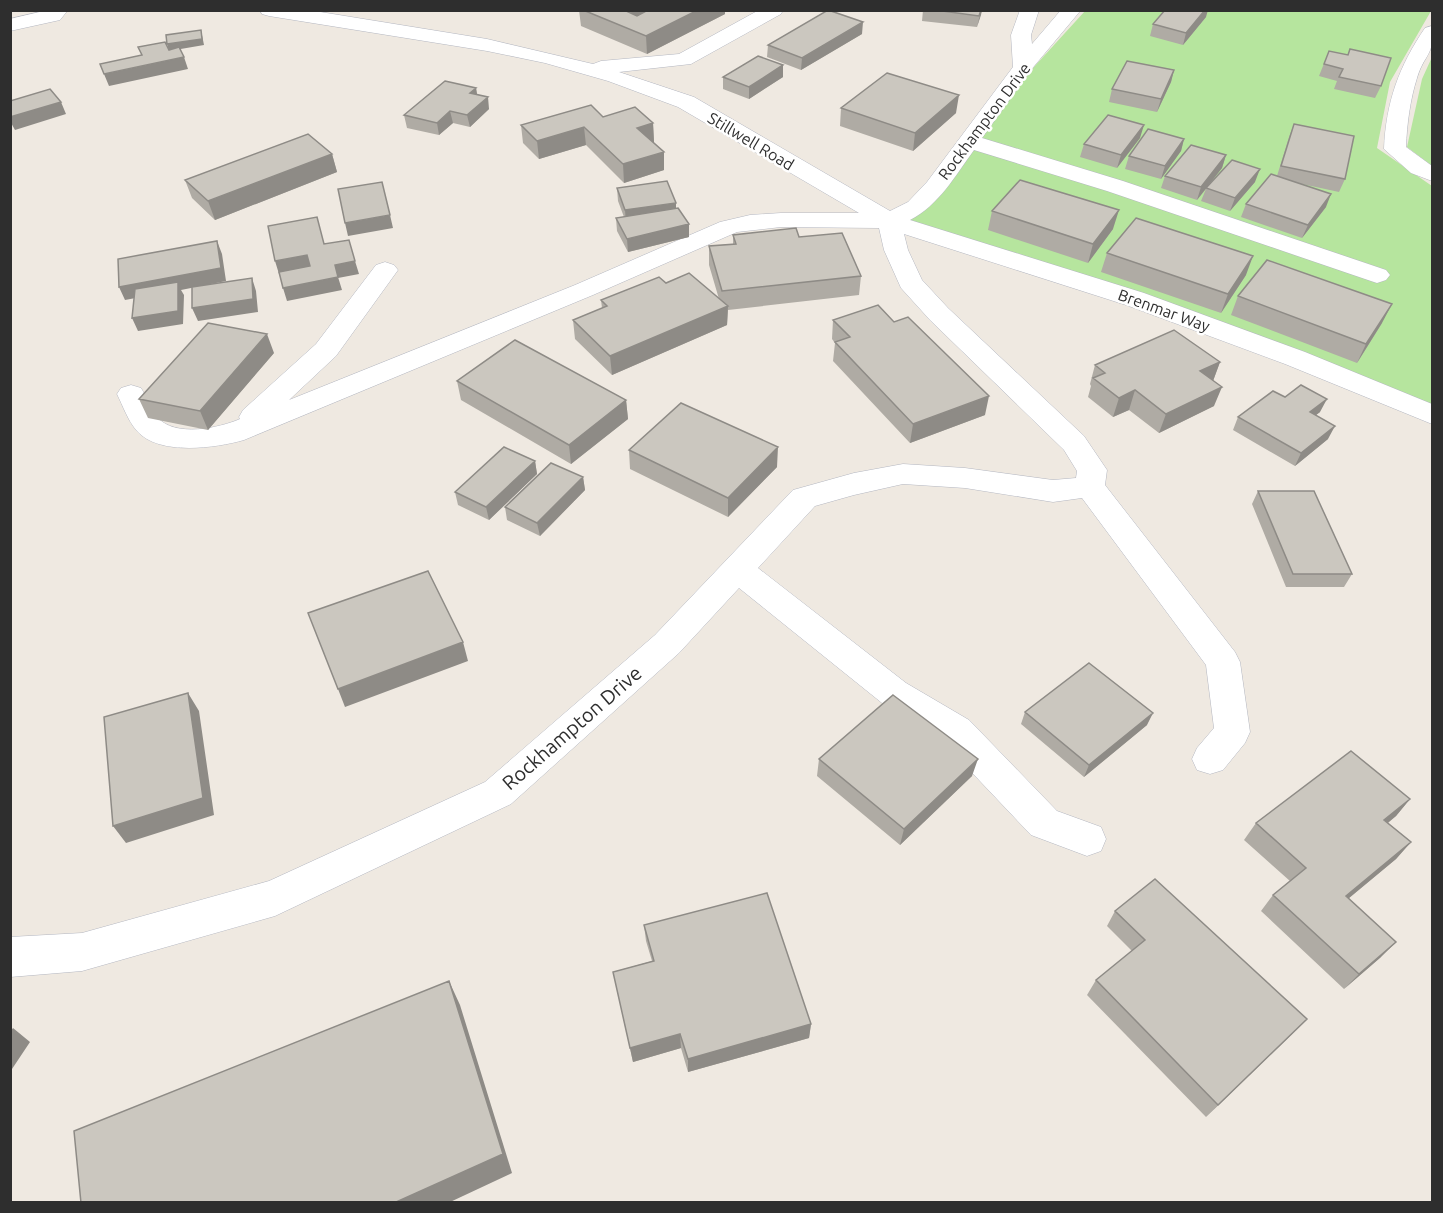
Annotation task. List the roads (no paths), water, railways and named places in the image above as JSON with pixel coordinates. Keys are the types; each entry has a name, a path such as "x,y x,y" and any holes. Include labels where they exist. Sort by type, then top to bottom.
{"street":[{"path":"11,25 53,16 59,10"},
{"name":"Stillwell Road","path":"269,10 487,45 585,69 686,102 889,221"},
{"path":"585,69 684,60 774,10"},
{"path":"1023,67 1021,35 1030,10"},
{"name":"Rockhampton Drive","path":"889,221 916,207 969,141 1023,67 1072,10"},
{"path":"1432,32 1407,76 1396,125 1395,149 1419,168 1432,174"},
{"path":"969,141 1046,165 1053,176 1064,180 1369,279"},
{"path":"131,394 149,426 167,435 185,439 234,433 584,290 729,227 750,222 781,220 889,221 896,250 910,283 939,314 1074,443 1092,470 1090,487 1223,662 1232,732 1210,759"},
{"name":"Brenmar Way","path":"889,221 1135,298 1294,358 1432,415"},
{"path":"234,433 326,350 385,270"},
{"name":"Rockhampton Drive","path":"10,957 82,952 275,898 498,793 667,644 804,498 854,484 903,474 965,478 1053,491 1090,487"},
{"path":"738,570 894,693 956,731 1044,823 1087,839"}]}
